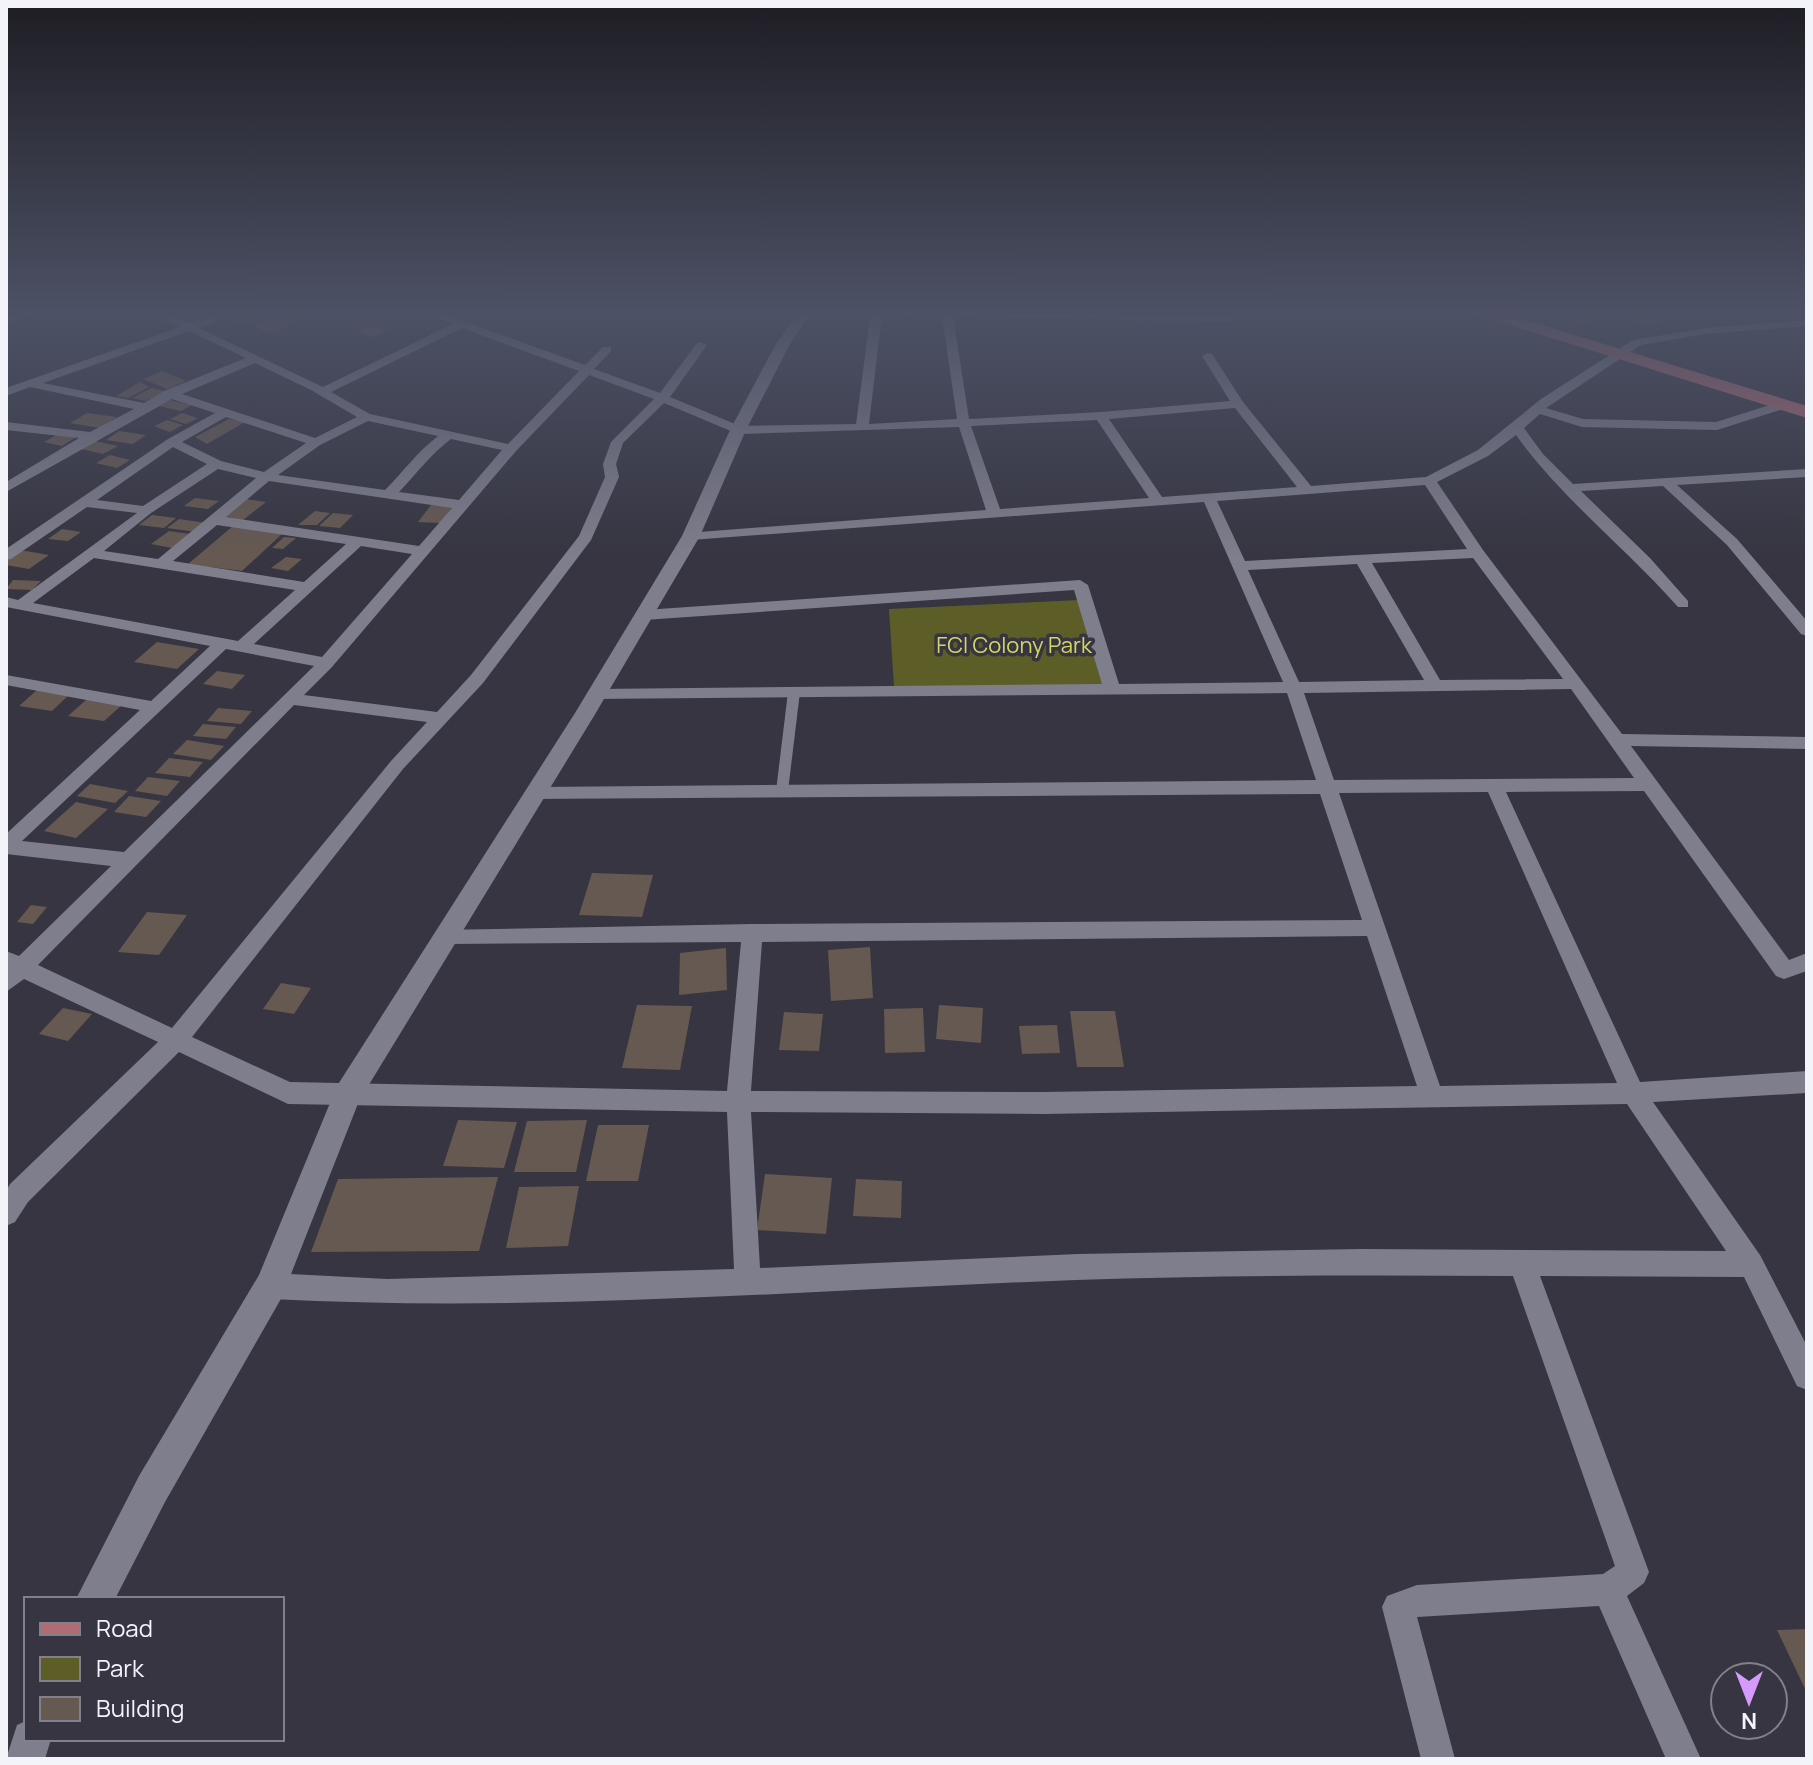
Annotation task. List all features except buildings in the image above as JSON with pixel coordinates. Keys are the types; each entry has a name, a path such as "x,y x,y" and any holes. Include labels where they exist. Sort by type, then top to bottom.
{"main road":[{"path":"1748,393 1807,412"},
{"path":"1767,393 1807,405"}],"street":[{"path":"75,393 144,407"},
{"path":"323,393 366,417 511,448"},
{"path":"6,983 14,962 127,860 326,663 511,448 565,393"},
{"path":"651,393 738,430 964,424 1238,404"},
{"path":"6,1213 19,1193 177,1039 397,765 497,654 586,537 612,477 609,467 621,437 666,393"},
{"path":"96,1597 152,1489 271,1286 347,1095 597,695 691,536 757,393"},
{"path":"862,428 866,393"},
{"path":"962,393 964,424 994,513"},
{"path":"1231,393 1307,490"},
{"path":"691,536 1429,481 1483,453 1560,393"},
{"path":"6,488 168,394 316,442"},
{"path":"1538,409 1582,423 1717,426 1782,405"},
{"path":"6,556 172,442 226,412"},
{"path":"1101,416 1158,501"},
{"path":"161,564 266,477 316,442 366,417"},
{"path":"6,426 91,436"},
{"path":"1517,428 1538,457 1572,488 1683,604"},
{"path":"389,494 419,463 420,456 448,435"},
{"path":"172,442 216,464 266,477 462,505"},
{"path":"13,603 92,553 146,510 216,464"},
{"path":"1572,488 1807,473"},
{"path":"1429,481 1477,553 1784,970 1807,962"},
{"path":"1668,484 1732,542 1807,631"},
{"path":"1208,496 1293,686 1432,1097"},
{"path":"84,502 146,510"},
{"path":"215,520 423,551"},
{"path":"6,846 154,707 306,587 357,542"},
{"path":"92,553 306,587"},
{"path":"1239,566 1477,553"},
{"path":"1362,559 1435,685"},
{"path":"644,615 1080,585 1112,689"},
{"path":"13,603 326,663"},
{"path":"6,680 154,707"},
{"path":"597,695 1576,684"},
{"path":"782,791 794,692"},
{"path":"289,699 441,718"},
{"path":"1617,740 1807,743"},
{"path":"535,794 1649,784"},
{"path":"1494,785 1633,1093 1751,1264 1807,1376"},
{"path":"6,846 127,860"},
{"path":"446,936 1374,928"},
{"path":"748,1282 738,1101 752,932"},
{"path":"14,962 288,1093 1044,1103 1633,1093 1807,1082"},
{"path":"271,1286 387,1292 748,1282 1078,1267 1362,1262 1751,1264"},
{"path":"1438,1759 1398,1607 1417,1601 1608,1590 1633,1572 1522,1264"},
{"path":"1608,1590 1684,1759"}],"green space":[{"name":"FCI Colony Park","path":"1080,600 1104,685 894,687 889,609"}]}
